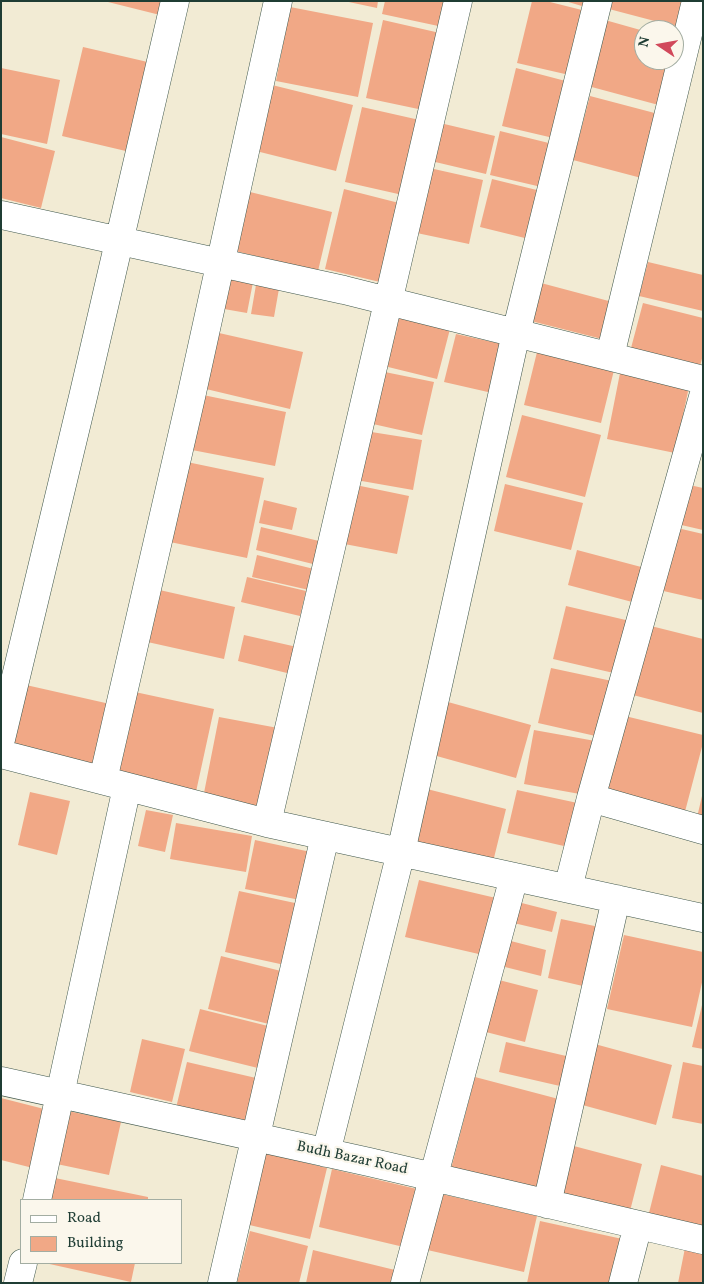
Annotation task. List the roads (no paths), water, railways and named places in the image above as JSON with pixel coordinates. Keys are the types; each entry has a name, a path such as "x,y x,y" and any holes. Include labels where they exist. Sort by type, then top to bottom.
{"street":[{"path":"1,739 174,1"},
{"path":"37,1199 61,1094 115,783 191,397 278,1"},
{"path":"267,823 458,1"},
{"path":"326,1153 401,852 516,333 598,1"},
{"path":"610,356 696,1"},
{"path":"1,215 388,301 703,380"},
{"path":"568,888 591,798 703,397"},
{"path":"1,754 267,823 703,918"},
{"path":"591,798 703,830"},
{"path":"222,1283 325,836"},
{"path":"405,1283 514,877"},
{"path":"547,1204 616,899"},
{"name":"Budh Bazar Road","path":"1,1081 432,1177 703,1240"},
{"path":"623,1283 638,1225"},
{"path":"18,1283 23,1264"}]}
